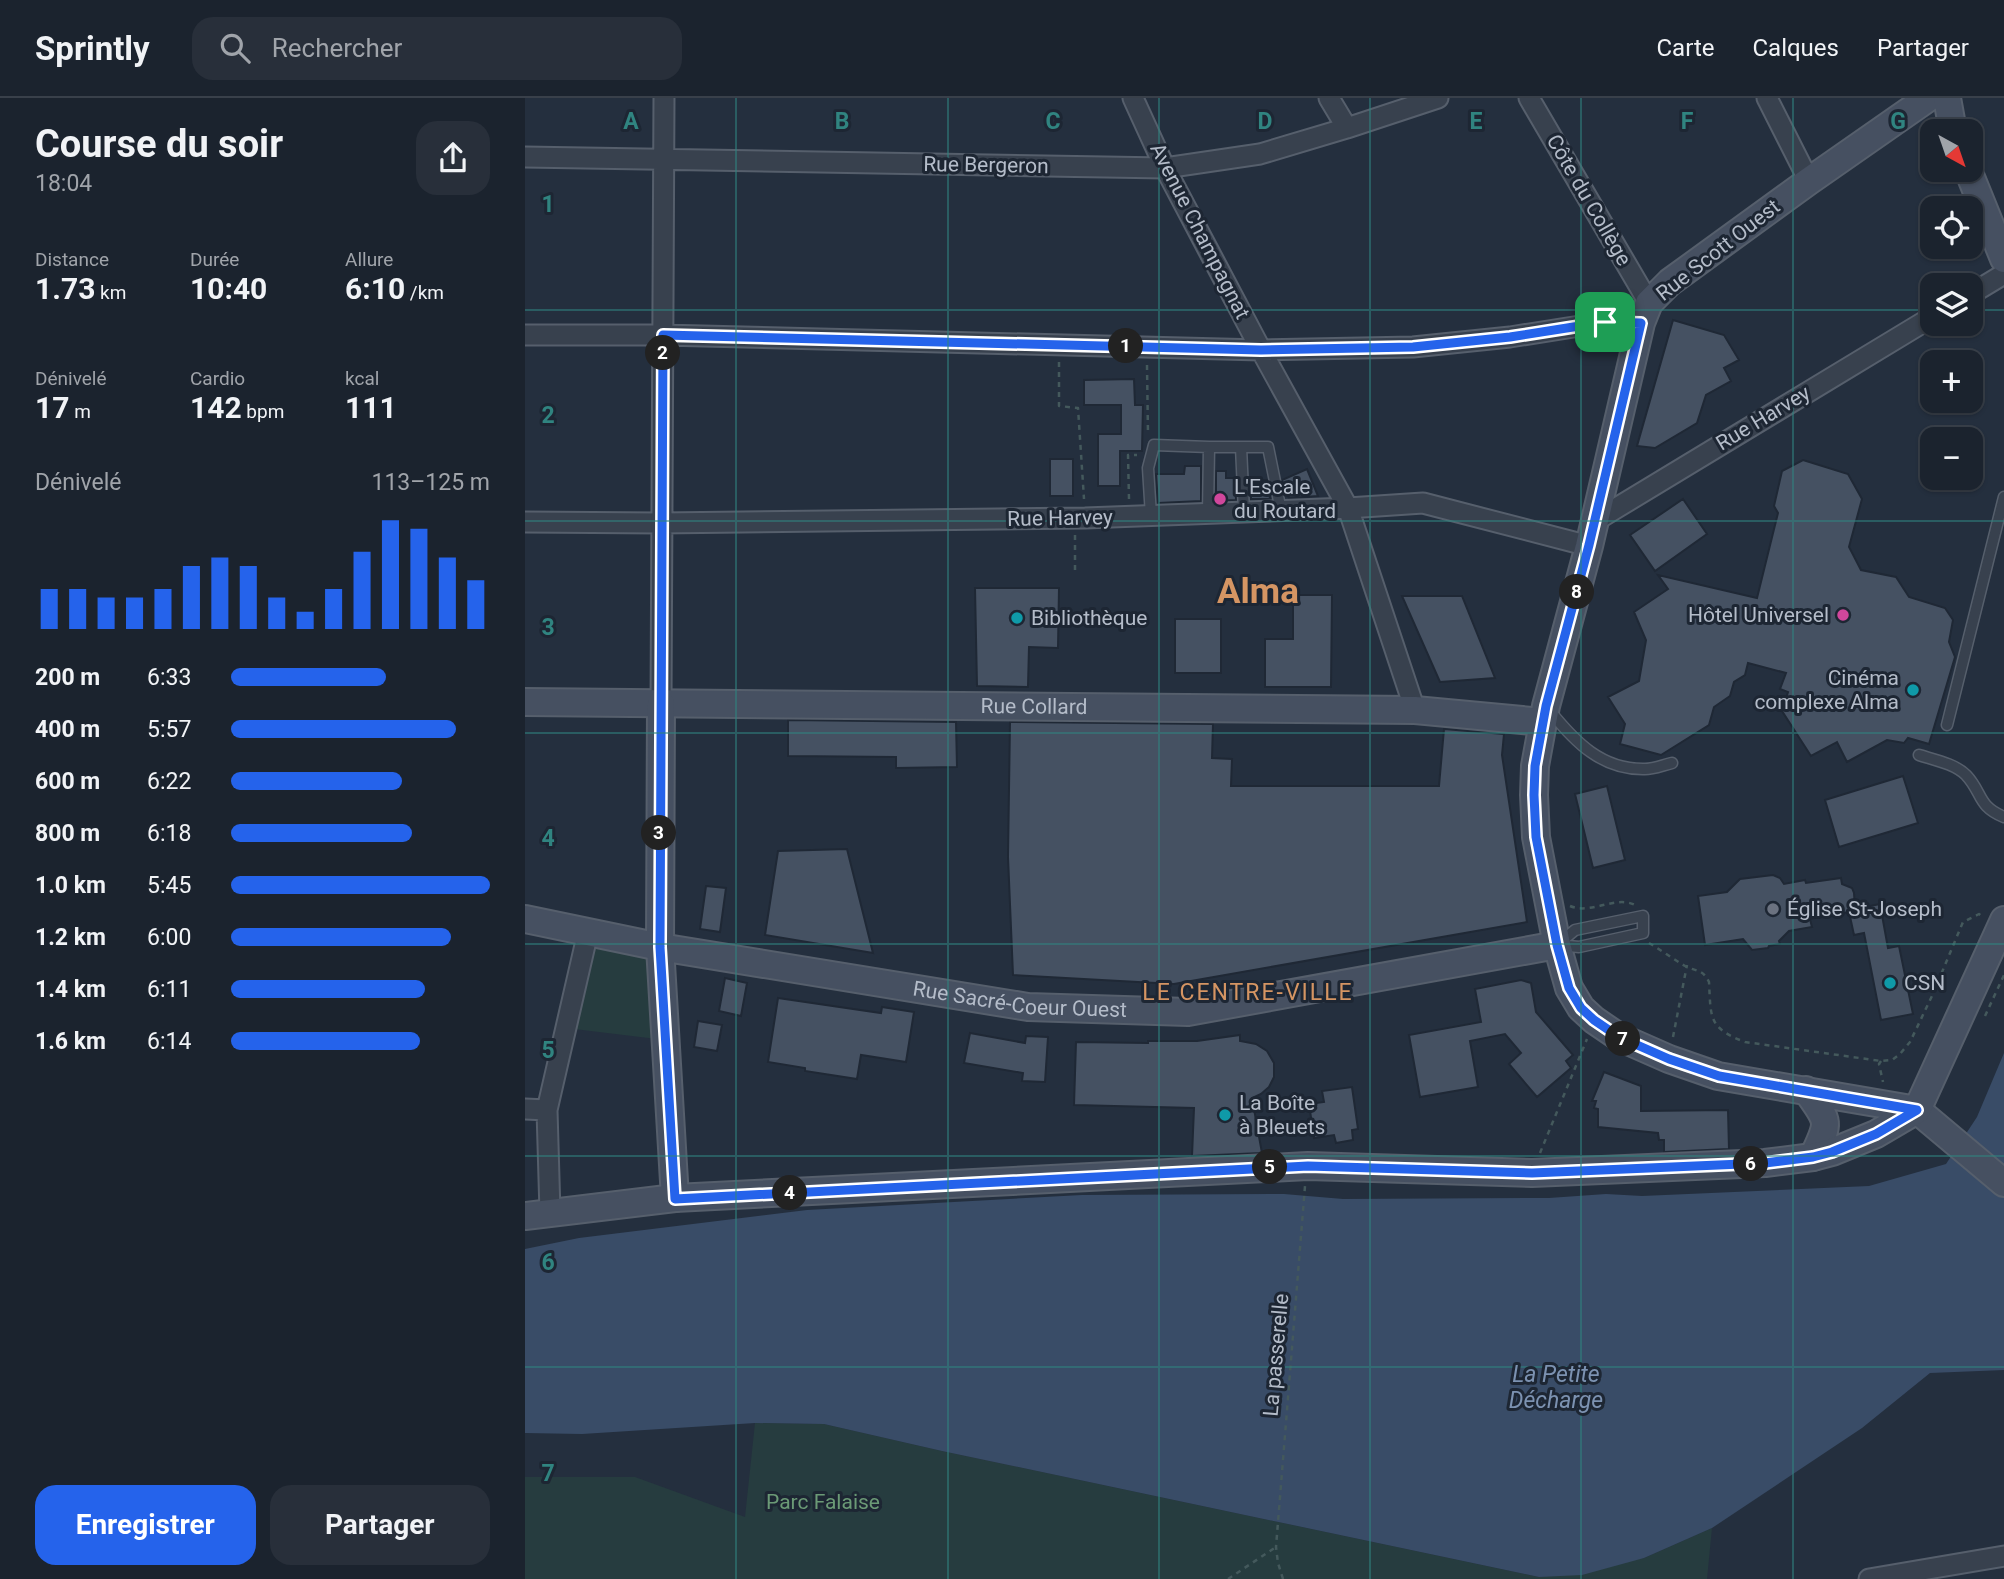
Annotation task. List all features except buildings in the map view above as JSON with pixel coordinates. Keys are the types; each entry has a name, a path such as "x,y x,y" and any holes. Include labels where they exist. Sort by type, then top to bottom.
{"street":[{"path":"664,98 660,947 675,1199"},
{"name":"Avenue Champagnat","path":"1133,98 1165,168 1348,509 1415,710"},
{"path":"1329,98 1347,128"},
{"name":"Rue Bergeron","path":"525,158 1165,168 1260,154 1438,98"},
{"name":"Côte du Collège","path":"1529,98 1645,313"},
{"path":"1767,98 1809,181"},
{"name":"Rue Scott Ouest","path":"525,335 663,335 1261,350 1413,347 1510,337 1605,322 1645,313 1670,282 1929,98"},
{"path":"1947,98 1951,119"},
{"path":"1973,182 2004,259"},
{"path":"1983,287 2004,274"},
{"path":"1645,313 1545,714 1535,766 1536,837 1557,945 1569,988 1581,1008 1594,1020 1619,1037 1669,1059 1719,1076 1806,1090 1926,1118 2004,1184"},
{"name":"Rue Harvey","path":"525,522 1080,526 1151,516 1348,509 1429,503 1592,533 1920,325"},
{"name":"Rue Collard","path":"525,702 1415,710 1545,714"},
{"name":"Rue Sacré-Coeur Ouest","path":"525,919 660,947 1028,1007 1188,1012 1557,945"},
{"path":"1926,1118 2002,923"},
{"path":"588,932 547,1110 537,1215 675,1199 1308,1166 1532,1173 1765,1163 1832,1152 1926,1118"},
{"path":"1806,1090 1824,1114 1826,1130 1813,1157"},
{"path":"525,1110 547,1110"},
{"path":"1869,1579 2004,1556"}],"lane":[{"path":"1151,516 1148,468 1154,445 1268,446 1281,511"},
{"path":"1208,514 1209,447"},
{"path":"1241,447 1244,512"},
{"path":"1948,725 2004,497"},
{"path":"1545,714 1586,750 1608,761 1629,768 1647,769 1672,763"},
{"path":"1919,755 1958,768 1969,778 1988,808 2004,817"},
{"path":"1643,916 1643,933 1579,947 1557,945 1575,930 1643,916"}],"path":[{"path":"1059,345 1059,406 1077,408 1080,526 1075,570"},
{"path":"1147,347 1148,442"},
{"path":"1128,486 1128,455 1138,455"},
{"path":"1566,903 1571,907 1584,909 1632,902 1640,916"},
{"path":"1643,933 1649,942 1687,966 1697,969 1706,977 1709,982 1712,1021 1733,1038 1745,1042 1881,1061 1892,1060 1910,1042 1963,922 1979,914 2002,923"},
{"path":"1669,1059 1687,966"},
{"path":"1532,1173 1594,1020"},
{"name":"La passerelle","path":"1283,1579 1276,1547 1308,1166"},
{"path":"1228,1579 1276,1547"}],"green space":[{"path":"588,932 660,947 665,1040 566,1028"},
{"name":"Parc Falaise","path":"755,1423 824,1424 1539,1577 1644,1558 1712,1528 1707,1579 525,1579 525,1477 635,1477 745,1517"}],"water":[{"name":"La Petite Décharge","path":"2004,1053 2004,1370 1930,1373 1862,1428 1712,1528 1644,1558 1582,1575 1539,1577 824,1424 755,1423 582,1434 525,1433 525,1249 579,1238 807,1210 1082,1195 1284,1194 1343,1199 1549,1198 1869,1186 1946,1164 1977,1117"}],"place":[{"name":"L'Escale du Routard","path":"1220,499"},
{"name":"Hôtel Universel","path":"1843,615"},
{"name":"Bibliothèque","path":"1017,618"},
{"name":"Cinéma complexe Alma","path":"1913,690"},
{"name":"Église St-Joseph","path":"1773,909"},
{"name":"CSN","path":"1890,983"},
{"name":"La Boîte à Bleuets","path":"1225,1115"}],"district":[{"name":"Alma","path":"1258,591"},
{"name":"LE CENTRE-VILLE","path":"1248,992"}],"route":[{"path":"1605,322 1641,323 1589,545 1546,706 1535,766 1536,837 1557,945 1569,988 1581,1008 1594,1020 1619,1037 1669,1059 1719,1076 1917,1110 1876,1134 1832,1152 1765,1163 1532,1173 1308,1166 675,1199 660,947 663,335 1261,350 1413,347 1510,337 1605,322"}]}
